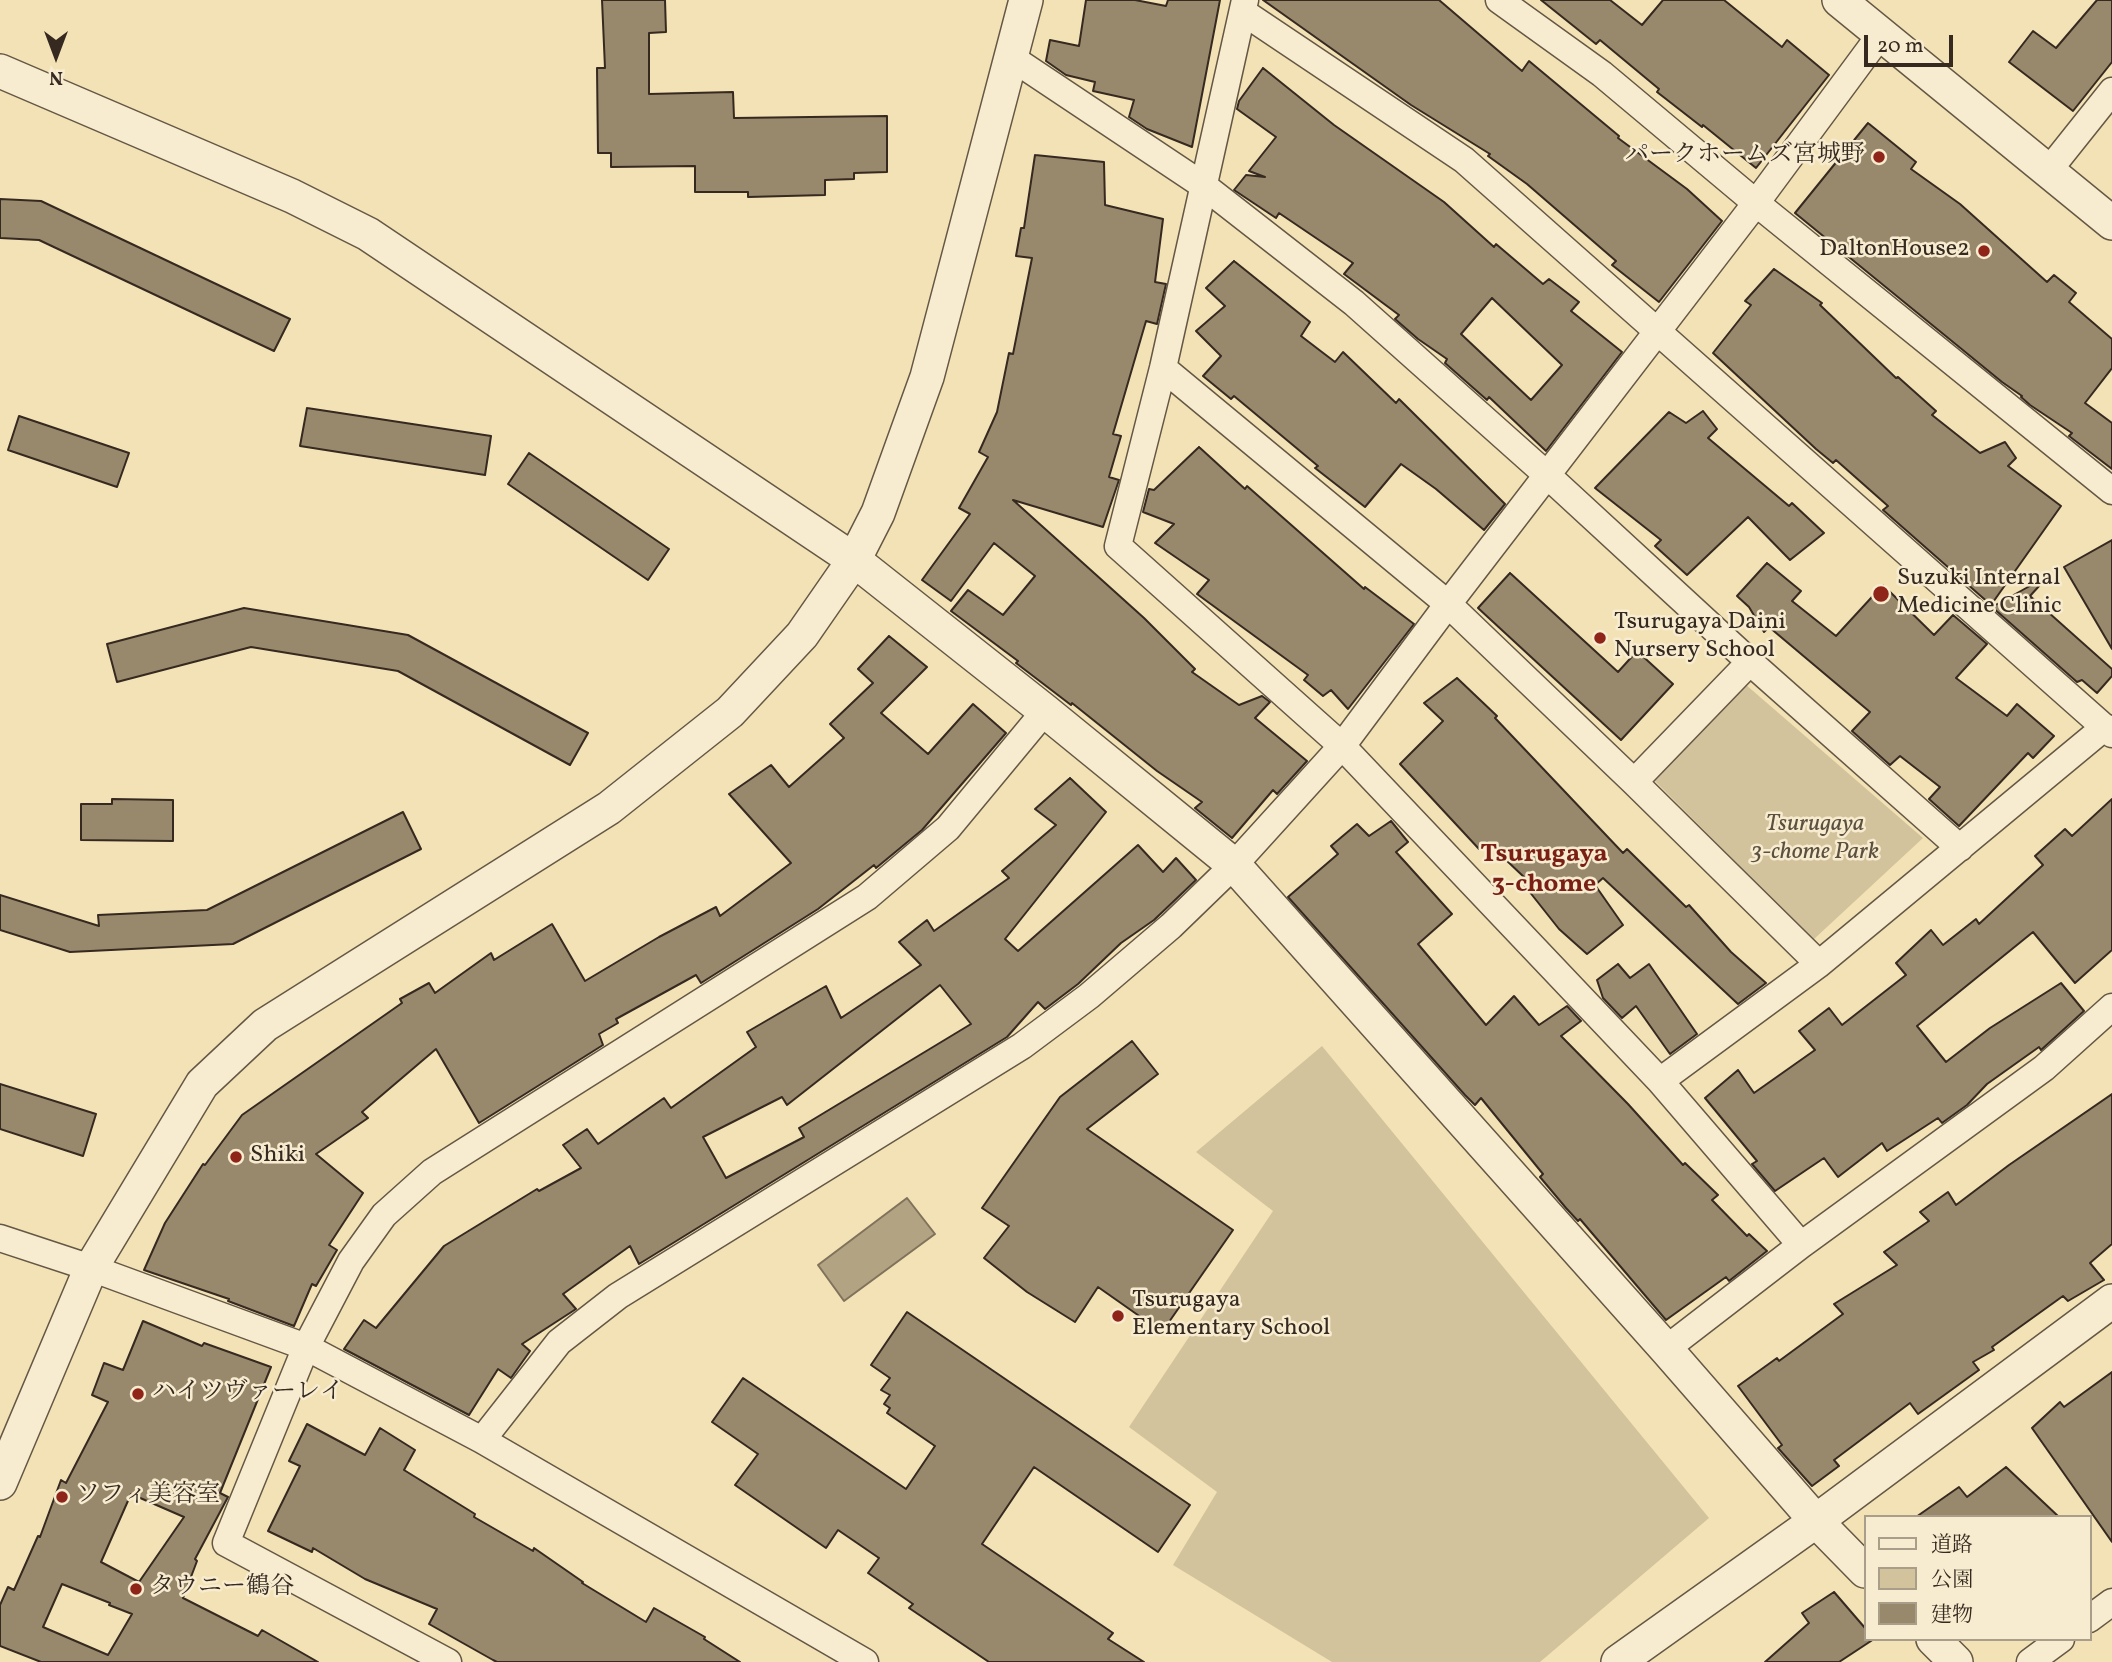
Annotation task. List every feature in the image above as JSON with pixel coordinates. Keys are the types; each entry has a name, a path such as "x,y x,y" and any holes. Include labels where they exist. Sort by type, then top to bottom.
{"street":[{"path":"0,1483 91,1268 202,1084 265,1025 609,808 730,712 802,635 854,560 877,513 928,377 1026,0"},
{"path":"1499,0 1602,74 1756,203 2112,491"},
{"path":"1839,0 2112,222"},
{"path":"1660,1081 1819,964 2109,730 1464,160 1244,6 1163,368 1118,546 1342,746 1660,1081 1801,1245"},
{"path":"482,1440 559,1342 618,1296 1022,1046 1089,996 1151,944 1234,866 1342,746 1756,203 1881,34"},
{"path":"1012,58 1204,186 1354,303 1547,475 1750,662 1960,848"},
{"path":"0,71 292,196 368,234 854,560 1045,711 1234,866 1666,1349 1815,1521 1864,1570"},
{"path":"2049,170 2112,91"},
{"path":"1163,368 1448,604 1819,964"},
{"path":"1634,782 1750,662"},
{"path":"448,1662 226,1543 306,1347 351,1261 384,1215 432,1172 866,897 948,828 1045,711"},
{"path":"1666,1349 1801,1245 2044,1069 2112,1007"},
{"path":"0,1238 91,1268 306,1347 482,1440 865,1662"},
{"path":"1618,1662 1815,1521 2112,1301"},
{"path":"2091,1618 2112,1602"},
{"path":"1935,1641 1956,1662"},
{"path":"2030,1662 2058,1641"}],"green space":[{"name":"Tsurugaya 3-chome Park","path":"1745,684 1923,838 1813,940 1651,777"},
{"path":"1322,1046 1709,1518 1540,1662 1332,1662 1173,1565 1217,1492 1129,1427 1273,1211 1196,1152"}],"shaded area":[{"path":"907,1198 935,1234 844,1301 818,1265"}],"building":[{"path":"602,0 665,0 666,32 649,33 649,94 733,92 734,118 887,116 887,172 854,173 854,179 825,180 825,195 748,197 748,192 695,192 695,166 611,167 611,153 598,153 597,68 605,68"},
{"path":"1086,0 1135,0 1166,6 1168,0 1220,0 1192,147 1147,129 1129,117 1134,100 1093,91 1095,82 1066,75 1046,61 1050,40 1079,46"},
{"path":"1263,0 1439,0 1522,71 1529,61 1619,136 1618,138 1687,189 1722,221 1659,302 1612,265 1616,261 1527,184 1488,156 1490,154 1411,105"},
{"path":"1541,0 1610,0 1642,25 1663,0 1724,0 1782,47 1787,40 1829,75 1756,168 1657,92 1659,89 1600,40 1596,44"},
{"path":"2097,0 2112,0 2112,62 2073,111 2009,62 2033,31 2056,48"},
{"path":"1263,68 1334,125 1444,202 1494,247 1496,244 1543,284 1549,279 1579,302 1571,311 1622,352 1546,451 1489,397 1487,400 1445,363 1447,359 1395,319 1399,315 1344,274 1353,263 1279,213 1276,218 1234,190 1246,175 1265,177 1249,171 1276,137 1237,109 1239,101","holes":["1492,298 1562,365 1531,400 1461,334"]},
{"path":"1868,123 1916,162 1911,169 1960,204 2047,282 2054,275 2076,293 2069,302 2112,339 2112,368 2085,403 2112,423 2112,469 2069,436 2072,433 2030,405 1795,213"},
{"path":"1035,155 1104,162 1105,205 1163,219 1155,282 1166,284 1157,324 1146,321 1113,434 1121,436 1109,477 1119,480 1103,527 1013,500 1144,618 1195,669 1192,672 1239,705 1262,696 1270,702 1255,718 1307,761 1277,794 1273,790 1232,838 1195,808 1202,802 1157,771 951,611 968,590 1003,615 1035,576 994,543 951,601 922,580 970,514 959,508 988,457 979,452 997,412 1009,353 1013,354 1032,258 1016,256 1021,228 1024,228"},
{"path":"0,199 41,201 290,319 274,351 39,240 0,238"},
{"path":"1234,261 1310,322 1301,336 1335,362 1343,352 1396,403 1399,399 1505,504 1484,530 1436,489 1401,464 1365,507 1315,468 1318,466 1234,396 1231,399 1203,376 1221,356 1196,331 1225,306 1206,288"},
{"path":"1774,269 1822,303 1820,305 1896,378 1936,411 1932,415 1980,453 2005,442 2016,458 2008,466 2061,506 1991,605 1883,510 1888,506 1836,460 1833,463 1816,449 1713,353 1751,305 1745,301"},
{"path":"307,408 491,436 485,475 300,446"},
{"path":"1703,411 1717,429 1708,438 1789,506 1792,503 1824,533 1790,560 1748,517 1687,575 1655,546 1661,540 1595,488 1669,412 1686,423"},
{"path":"19,416 129,453 117,487 8,450"},
{"path":"1199,447 1364,589 1365,587 1414,624 1348,709 1331,690 1323,696 1304,680 1308,675 1197,594 1209,580 1155,543 1174,524 1143,512 1149,489 1154,490"},
{"path":"529,453 669,549 648,580 508,484"},
{"path":"2112,540 2112,649 2064,567"},
{"path":"1767,563 1801,591 1792,601 1836,636 1883,585 1934,635 1953,615 1987,644 1956,678 2007,716 2017,704 2054,736 2033,758 2028,753 1959,826 1929,799 1940,787 1900,756 1890,765 1852,731 1870,712 1769,627 1764,632 1749,607 1737,596"},
{"path":"1510,573 1618,672 1637,651 1673,684 1621,740 1478,608"},
{"path":"2037,582 2040,585 2030,596 2112,669 2112,676 2097,693 2082,680 2077,682 1992,607"},
{"path":"244,608 408,635 588,733 570,765 398,671 251,647 117,682 107,644"},
{"path":"889,636 927,667 881,713 928,754 973,704 1006,733 922,830 876,868 874,865 818,909 701,983 696,975 616,1019 618,1023 599,1034 603,1045 479,1123 436,1049 362,1112 368,1118 316,1154 363,1193 329,1245 337,1250 316,1286 312,1284 294,1326 228,1301 229,1299 144,1270 165,1223 203,1164 205,1165 242,1115 402,1003 400,999 429,983 435,993 491,953 494,960 552,924 585,981 716,907 720,916 791,863 729,794 771,765 789,787 844,738 830,724 873,683 858,669"},
{"path":"1457,678 1497,716 1495,718 1623,853 1627,849 1686,907 1689,905 1731,952 1766,983 1738,1004 1603,878 1595,885 1623,925 1587,954 1559,929 1521,881 1525,878 1487,842 1479,849 1400,764 1443,721 1424,703"},
{"path":"1070,778 1106,812 1005,939 1018,951 1138,845 1163,872 1176,858 1196,880 1154,920 1121,943 1078,984 1045,1009 1038,1002 1007,1037 639,1264 630,1246 563,1294 576,1309 522,1344 530,1351 511,1378 498,1369 469,1415 344,1349 364,1320 376,1328 444,1246 537,1189 539,1191 581,1168 563,1145 587,1129 598,1144 664,1098 671,1108 756,1047 747,1032 826,986 841,1018 921,965 899,942 927,920 934,931 1009,878 1002,871 1056,825 1035,809","holes":["940,985 971,1024 799,1128 804,1137 726,1178 703,1137 782,1097 787,1105"]},
{"path":"112,799 173,800 173,841 81,840 81,804 112,804"},
{"path":"2112,799 2112,950 2075,983 2033,932 1917,1026 1946,1062 1990,1028 2061,983 2084,1011 2041,1050 2039,1047 1987,1084 1967,1105 1942,1123 1938,1118 1887,1151 1882,1143 1838,1177 1824,1158 1775,1191 1752,1164 1757,1161 1705,1098 1738,1070 1754,1093 1815,1050 1799,1031 1829,1008 1842,1025 1906,975 1896,963 1931,930 1943,945 1976,919 1979,924 2043,865 2035,856 2065,829 2072,836"},
{"path":"403,812 421,849 233,944 70,952 0,930 0,895 99,926 98,915 207,910"},
{"path":"1391,821 1408,842 1396,852 1452,914 1418,944 1486,1025 1514,996 1539,1025 1567,1006 1581,1021 1561,1036 1683,1165 1685,1163 1718,1195 1712,1200 1747,1236 1749,1234 1767,1251 1729,1281 1726,1277 1666,1320 1580,1219 1578,1221 1540,1177 1543,1174 1481,1098 1475,1105 1465,1095 1288,897 1338,854 1331,846 1357,824 1369,836"},
{"path":"1618,964 1630,978 1649,964 1697,1034 1670,1054 1636,1006 1622,1018 1603,998 1597,980"},
{"path":"1132,1041 1158,1074 1087,1129 1233,1230 1162,1332 1098,1287 1075,1322 1027,1292 984,1258 1009,1226 982,1208 1060,1097"},
{"path":"0,1084 96,1114 83,1156 0,1129"},
{"path":"2112,1094 2112,1244 2090,1263 2104,1280 2068,1301 2063,1296 1992,1347 1994,1350 1973,1362 1979,1370 1918,1414 1910,1403 1834,1460 1839,1466 1812,1486 1778,1448 1782,1445 1738,1386 1777,1358 1779,1361 1843,1314 1834,1304 1897,1265 1884,1252 1929,1221 1920,1212 1948,1192 1956,1205"},
{"path":"907,1312 1190,1505 1158,1552 1034,1467 982,1544 1113,1633 1108,1639 1144,1662 989,1662 909,1608 913,1604 868,1573 879,1558 838,1530 826,1548 735,1485 758,1454 712,1422 743,1378 906,1489 935,1446 887,1413 890,1408 884,1404 890,1395 881,1390 890,1378 871,1365"},
{"path":"143,1321 202,1346 204,1343 271,1367 220,1493 228,1497 195,1559 197,1561 183,1598 258,1636 262,1630 318,1662 41,1662 0,1646 0,1605 8,1587 14,1590 38,1536 40,1537 61,1480 66,1483 108,1402 92,1395 104,1363 123,1370","holes":["131,1494 184,1517 139,1582 101,1562","62,1584 132,1614 108,1655 43,1627"]},
{"path":"2112,1372 2112,1542 2032,1428 2060,1402 2064,1407"},
{"path":"307,1424 365,1455 380,1428 415,1450 404,1470 475,1514 474,1517 533,1551 534,1548 582,1583 646,1622 654,1608 705,1637 704,1639 740,1662 493,1660 429,1624 437,1609 365,1579 313,1548 312,1552 268,1531 300,1466 289,1461"},
{"path":"2006,1467 2057,1515 1919,1515 1959,1487 1967,1497"},
{"path":"1834,1592 1864,1627 1864,1641 1871,1641 1839,1662 1765,1662 1809,1623 1802,1613"}],"place":[{"name":"パークホームズ宮城野","path":"1879,157"},
{"name":"DaltonHouse2","path":"1984,251"},
{"name":"Suzuki Internal Medicine Clinic","path":"1881,594"},
{"name":"Tsurugaya Daini Nursery School","path":"1600,638"},
{"name":"Shiki","path":"236,1157"},
{"name":"Tsurugaya Elementary School","path":"1118,1316"},
{"name":"ハイツヴァーレイ","path":"138,1394"},
{"name":"ソフィ美容室","path":"62,1497"},
{"name":"タウニー鶴谷","path":"136,1589"}],"district":[{"name":"Tsurugaya 3-chome","path":"1544,871"}]}
